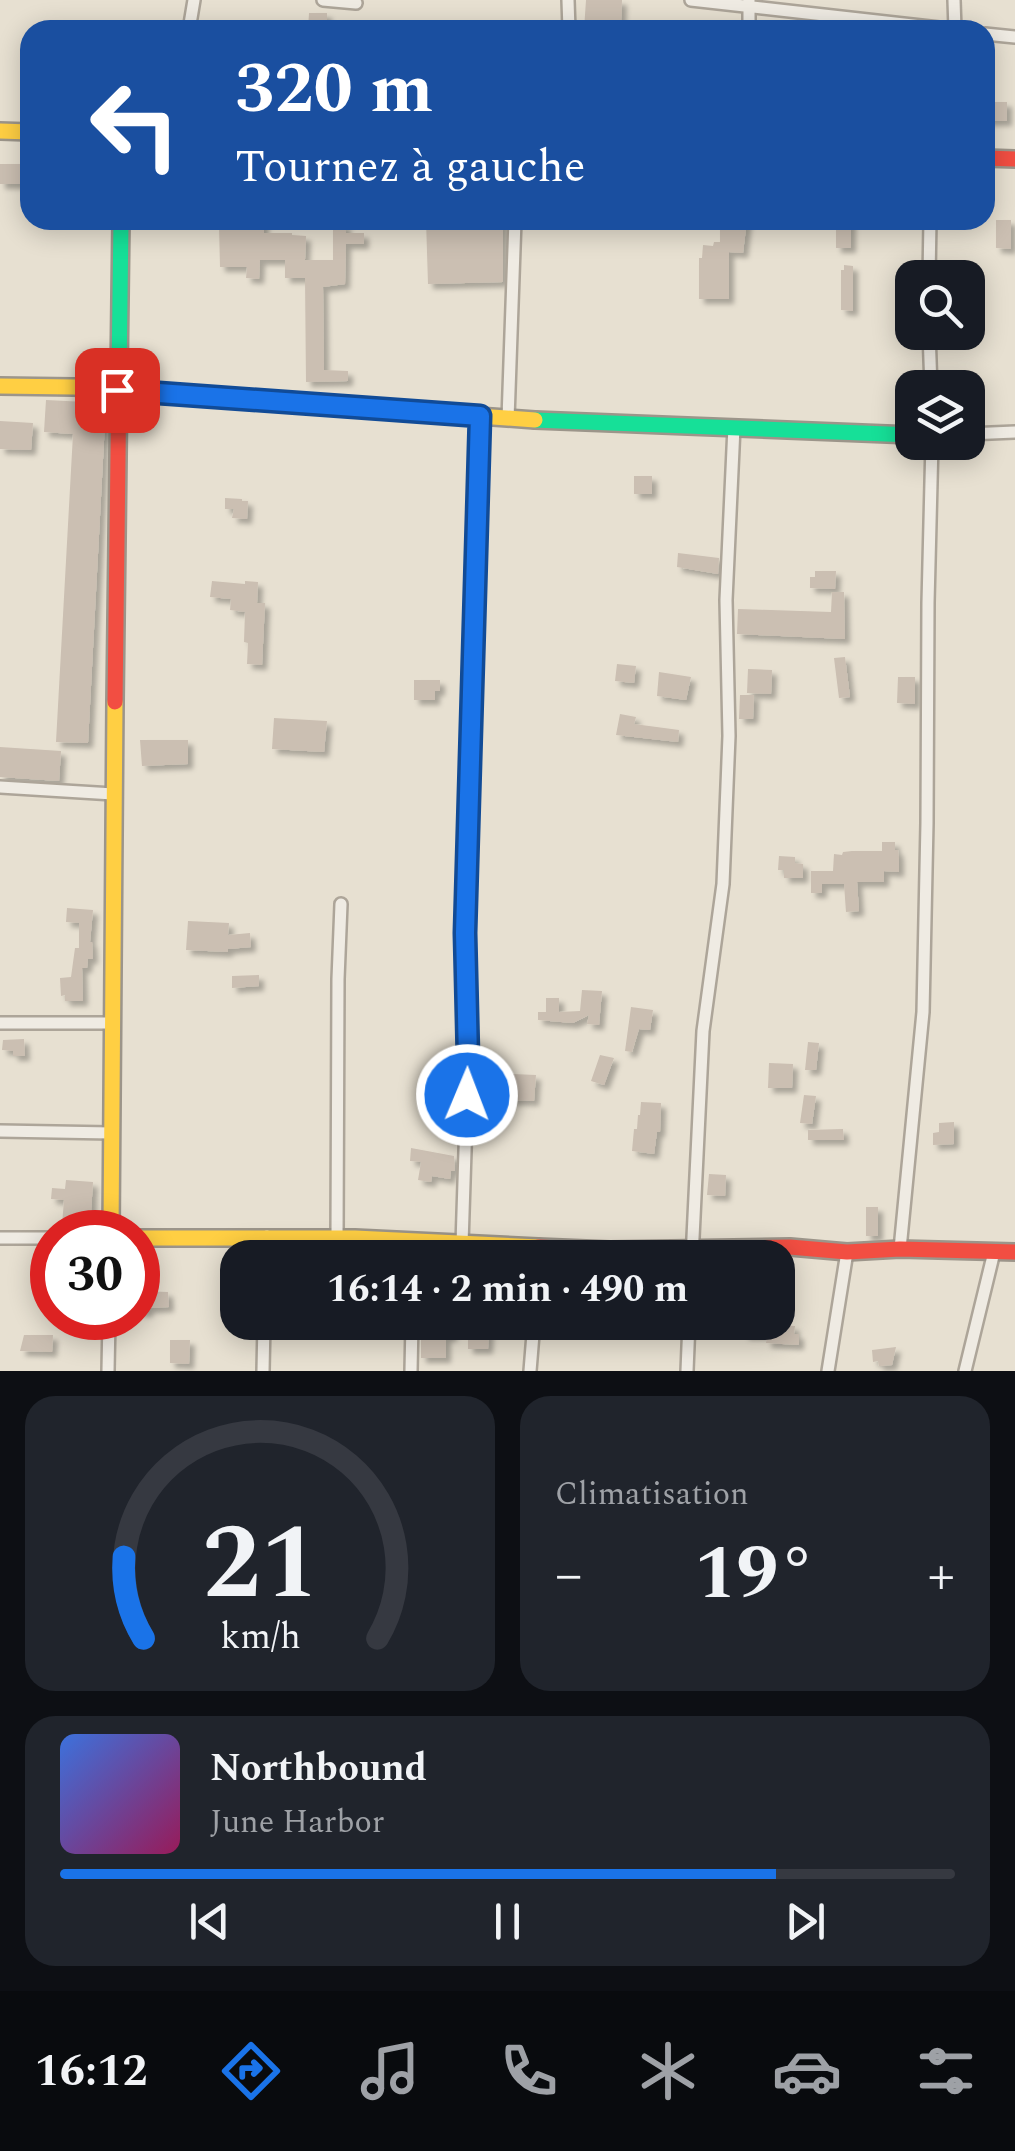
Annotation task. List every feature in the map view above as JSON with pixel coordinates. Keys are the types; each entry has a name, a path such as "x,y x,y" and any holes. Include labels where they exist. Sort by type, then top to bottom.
{"main road":[{"path":"111,1210 120,230"},
{"path":"0,386 74,387 508,418 895,434"},
{"path":"160,1238 357,1240"},
{"path":"795,1247 847,1252 1015,1252"}],"street":[{"path":"323,0 356,3"},
{"path":"691,0 749,3 881,20"},
{"path":"508,418 515,230"},
{"path":"929,260 930,230"},
{"path":"462,1240 468,1058 465,933 480,416"},
{"path":"693,1240 704,1031 724,884 729,736 726,600 734,427"},
{"path":"985,433 1015,432"},
{"path":"900,1250 923,1012 932,460"},
{"path":"0,787 113,794"},
{"path":"338,1237 341,904"},
{"path":"0,1023 112,1023"},
{"path":"0,1131 111,1133"},
{"path":"267,1236 267,1240"},
{"path":"0,1238 30,1238"},
{"path":"828,1371 847,1252"},
{"path":"965,1371 994,1252"},
{"path":"108,1371 109,1340"},
{"path":"262,1371 263,1340"},
{"path":"411,1371 412,1340"},
{"path":"530,1371 533,1340"},
{"path":"687,1371 688,1340"}],"building":[{"path":"586,0 622,0 621,20 585,20"},
{"path":"309,13 327,13 327,20 309,20"},
{"path":"995,102 1007,102 1007,121 995,121"},
{"path":"0,164 20,164 20,184 0,184"},
{"path":"996,220 1011,220 1011,249 996,248"},
{"path":"219,230 264,230 306,236 305,260 333,260 333,230 364,233 364,244 346,244 345,284 323,287 324,370 348,371 348,381 306,382 305,278 285,278 285,260 260,260 259,279 246,278 247,267 220,267"},
{"path":"426,230 503,230 503,282 428,284"},
{"path":"720,230 746,230 743,253 729,252 729,299 699,299 699,258 703,245 720,242"},
{"path":"836,230 851,230 851,248 836,248"},
{"path":"844,265 853,266 853,311 841,310"},
{"path":"46,400 106,403 88,743 56,742 73,434 44,432"},
{"path":"0,421 33,423 31,450 0,449"},
{"path":"634,476 652,476 652,494 634,494"},
{"path":"225,498 248,501 247,519 232,518 234,509 225,509"},
{"path":"678,553 719,558 718,574 677,567"},
{"path":"815,571 836,571 835,589 810,588 810,577 815,577"},
{"path":"212,581 258,582 257,603 265,603 262,665 247,664 245,612 230,610 231,599 210,597"},
{"path":"832,592 844,592 845,639 737,634 738,609 831,612"},
{"path":"845,657 850,697 839,698 834,658"},
{"path":"617,664 636,666 634,683 615,681"},
{"path":"748,669 772,670 771,694 747,693"},
{"path":"659,672 691,677 686,700 657,696"},
{"path":"898,677 915,677 915,704 897,703"},
{"path":"414,680 440,680 435,700 414,700"},
{"path":"740,695 754,695 753,719 739,719"},
{"path":"620,714 636,717 634,724 679,730 678,742 616,735"},
{"path":"274,718 327,721 324,752 272,749"},
{"path":"140,740 188,740 188,764 142,766"},
{"path":"0,747 61,751 59,781 0,777"},
{"path":"882,842 895,842 899,872 884,871 884,882 857,882 859,911 846,912 844,884 822,884 822,893 811,893 811,871 833,871 834,854 882,851"},
{"path":"779,856 795,857 795,863 803,864 803,878 784,878 784,870 778,870"},
{"path":"67,908 93,910 93,959 88,959 87,968 82,968 83,1001 65,1001 65,995 61,996 60,978 71,977 75,948 79,948 79,923 66,922"},
{"path":"188,921 229,923 228,935 250,933 251,947 228,952 186,950"},
{"path":"259,975 259,986 232,988 232,976"},
{"path":"582,990 602,991 599,1025 587,1024 589,1015 573,1023 538,1020 538,1012 546,1012 546,998 559,998 559,1012 580,1011"},
{"path":"631,1007 653,1010 650,1030 639,1029 632,1052 625,1051"},
{"path":"24,1039 25,1056 13,1056 13,1051 2,1050 3,1040"},
{"path":"808,1042 819,1043 816,1070 805,1070"},
{"path":"600,1055 614,1058 604,1085 591,1081"},
{"path":"769,1063 793,1064 792,1088 768,1088"},
{"path":"512,1074 536,1075 534,1101 510,1100"},
{"path":"804,1095 816,1096 812,1124 800,1123"},
{"path":"641,1102 661,1103 654,1154 632,1151"},
{"path":"954,1122 954,1144 933,1145 933,1133 939,1132 939,1123"},
{"path":"843,1129 844,1140 808,1140 808,1130"},
{"path":"411,1148 454,1156 455,1171 451,1171 450,1179 432,1176 431,1182 418,1180 421,1162 410,1161"},
{"path":"709,1174 726,1175 725,1196 707,1195"},
{"path":"66,1180 93,1182 91,1210 63,1210 64,1200 51,1199 52,1188 65,1189"},
{"path":"866,1207 878,1207 878,1236 866,1236"},
{"path":"160,1292 168,1292 169,1307 160,1307"},
{"path":"795,1334 799,1334 799,1345 766,1343 795,1340"},
{"path":"24,1335 30,1335 30,1340 53,1340 52,1352 20,1351"},
{"path":"170,1340 190,1340 189,1364 170,1363"},
{"path":"421,1340 446,1340 446,1358 421,1358"},
{"path":"468,1340 488,1340 488,1349 468,1349"},
{"path":"896,1347 892,1365 879,1366 878,1361 873,1362 872,1350"}],"traffic: fast":[{"path":"119,375 121,230"},
{"path":"535,420 895,434"}],"traffic: slow":[{"path":"0,131 20,132"},
{"path":"0,386 74,387 535,420"},
{"path":"111,1210 115,702"},
{"path":"160,1238 396,1240"}],"traffic: jam":[{"path":"995,158 1015,159"},
{"path":"115,702 119,375"},
{"path":"795,1247 847,1252 1015,1252"}],"route":[{"path":"117,390 480,416 465,933 467,1095"}]}
